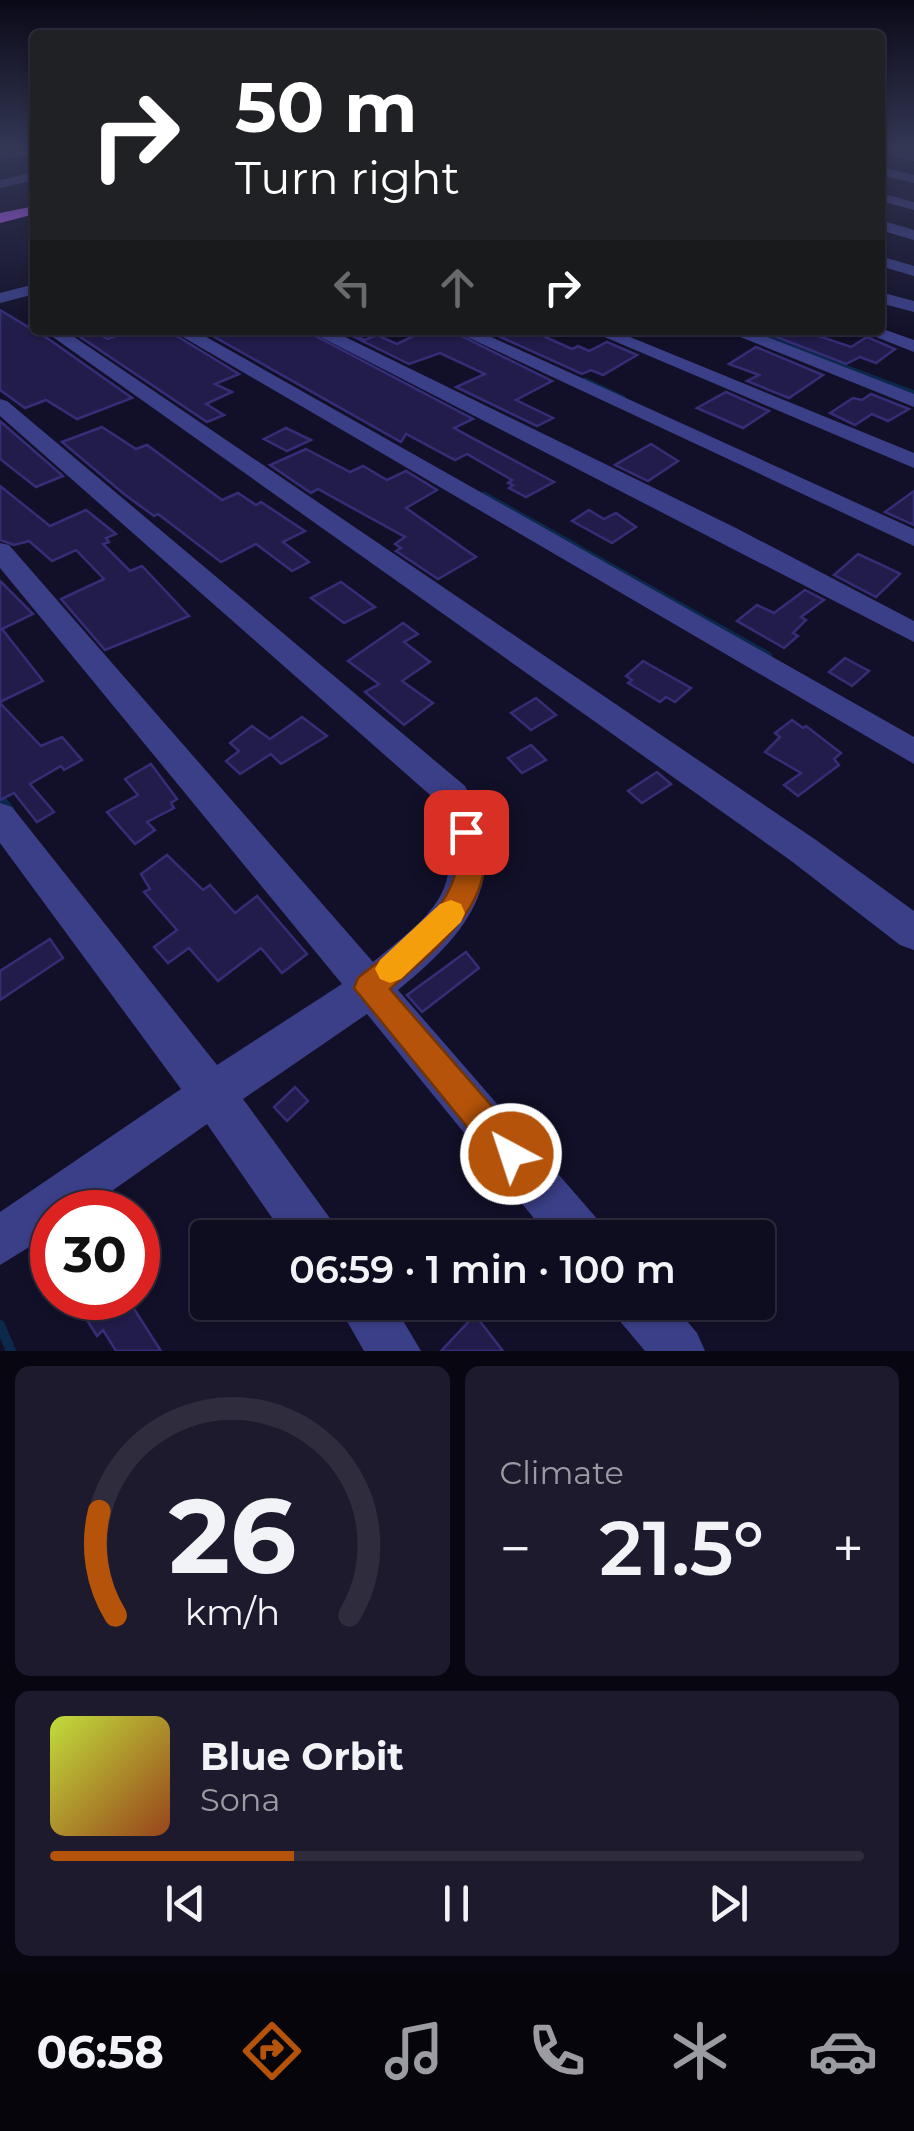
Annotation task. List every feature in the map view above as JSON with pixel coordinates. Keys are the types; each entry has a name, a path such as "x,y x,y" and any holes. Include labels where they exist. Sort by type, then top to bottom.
{"main road":[{"path":"0,218 30,211"}],"street":[{"path":"885,226 914,235"},
{"path":"885,262 914,271"},
{"path":"885,298 914,307"},
{"path":"59,335 803,850 914,933"},
{"path":"189,335 914,752"},
{"path":"326,335 727,533 827,590 914,633"},
{"path":"471,335 914,538"},
{"path":"609,335 914,461"},
{"path":"745,335 914,402"},
{"path":"882,335 914,346"},
{"path":"0,406 453,796 466,832 470,867 460,900 440,926 369,988 0,1242"},
{"path":"0,551 302,902 369,988 567,1220"},
{"path":"0,817 212,1094 301,1220"},
{"path":"374,1320 396,1351"},
{"path":"653,1320 679,1351"}],"building":[{"path":"0,310 30,328 30,335 50,340 132,398 77,419 46,400 25,408 0,390"},
{"path":"77,335 108,339 119,335 175,335 239,374 215,384 232,392 206,404 224,415 207,422"},
{"path":"211,335 313,335 473,419 454,428 554,482 526,497 509,488 512,480 467,454 455,460 406,434 401,442"},
{"path":"350,335 365,340 377,335 397,344 416,335 459,335 552,381 516,400 553,418 537,426 456,387 485,374 440,353 409,364"},
{"path":"496,335 541,335 572,349 578,346 589,351 607,342 637,355 603,375 591,370 582,374"},
{"path":"816,335 851,347 867,337 895,349 876,363 860,357 846,364 774,336"},
{"path":"756,347 823,375 789,398 747,381 759,375 729,364"},
{"path":"726,392 769,411 743,428 697,408"},
{"path":"871,394 909,409 888,421 872,414 855,425 830,413 853,398 862,400"},
{"path":"0,421 63,476 36,487 0,459"},
{"path":"102,427 136,449 147,445 222,500 238,493 256,505 261,502 305,531 283,542 309,562 292,571 256,544 221,562 158,514 154,516 124,494 62,442"},
{"path":"286,428 311,440 287,451 264,439"},
{"path":"651,444 678,461 648,481 615,465"},
{"path":"306,449 350,472 363,466 387,480 406,471 437,490 406,508 476,557 438,579 396,551 401,548 395,544 405,537 318,489 311,493 270,465"},
{"path":"0,486 50,526 86,510 116,534 103,544 130,571 142,566 189,616 105,650 61,599 104,579 76,550 52,561 29,541 14,545 0,540"},
{"path":"914,491 914,525 885,512"},
{"path":"589,510 604,519 616,513 636,527 612,543 572,521"},
{"path":"858,554 900,574 876,597 834,575"},
{"path":"0,581 33,614 2,629 43,681 0,702"},
{"path":"341,582 375,607 344,623 311,598"},
{"path":"805,590 824,600 801,617 806,620 793,633 798,636 784,648 737,621 757,605 774,613"},
{"path":"403,623 418,634 404,642 430,662 402,681 433,703 404,725 365,692 379,684 348,661"},
{"path":"845,658 869,671 852,686 829,672"},
{"path":"643,661 691,688 675,702 666,697 660,702 628,683 632,680 626,676"},
{"path":"536,698 556,715 531,730 511,713"},
{"path":"0,703 41,746 62,737 82,760 64,770 61,766 30,784 54,812 37,822 14,793 0,800"},
{"path":"302,717 327,736 281,764 271,754 240,774 226,761 239,751 230,743 252,726 270,739"},
{"path":"792,720 841,753 834,759 839,765 798,796 784,785 801,773 765,752 780,737 775,733"},
{"path":"531,745 546,760 522,773 508,758"},
{"path":"151,764 177,799 171,803 174,808 147,822 155,830 135,844 107,812 138,795 125,779"},
{"path":"657,772 671,784 642,803 628,791"},
{"path":"167,855 203,890 210,885 235,913 257,896 307,954 282,973 261,948 218,981 189,948 168,963 154,947 177,930 144,892 150,889 141,874"},
{"path":"50,939 63,958 0,1000 0,971"},
{"path":"466,952 479,968 422,1012 407,995"},
{"path":"295,1087 308,1101 287,1121 274,1107"},
{"path":"87,1320 141,1320 161,1351 116,1351 103,1330 97,1336"},
{"path":"470,1320 479,1320 503,1351 441,1351"}],"waterway":[{"path":"762,335 881,380"},
{"path":"874,378 914,393"},
{"path":"585,380 623,398"},
{"path":"484,494 575,545"},
{"path":"570,543 769,655"},
{"path":"0,796 11,811"},
{"path":"0,1325 11,1351"}],"slow traffic":[{"path":"390,969 451,913"}],"route":[{"path":"466,832 470,867 460,900 440,926 369,988 511,1154"}]}
